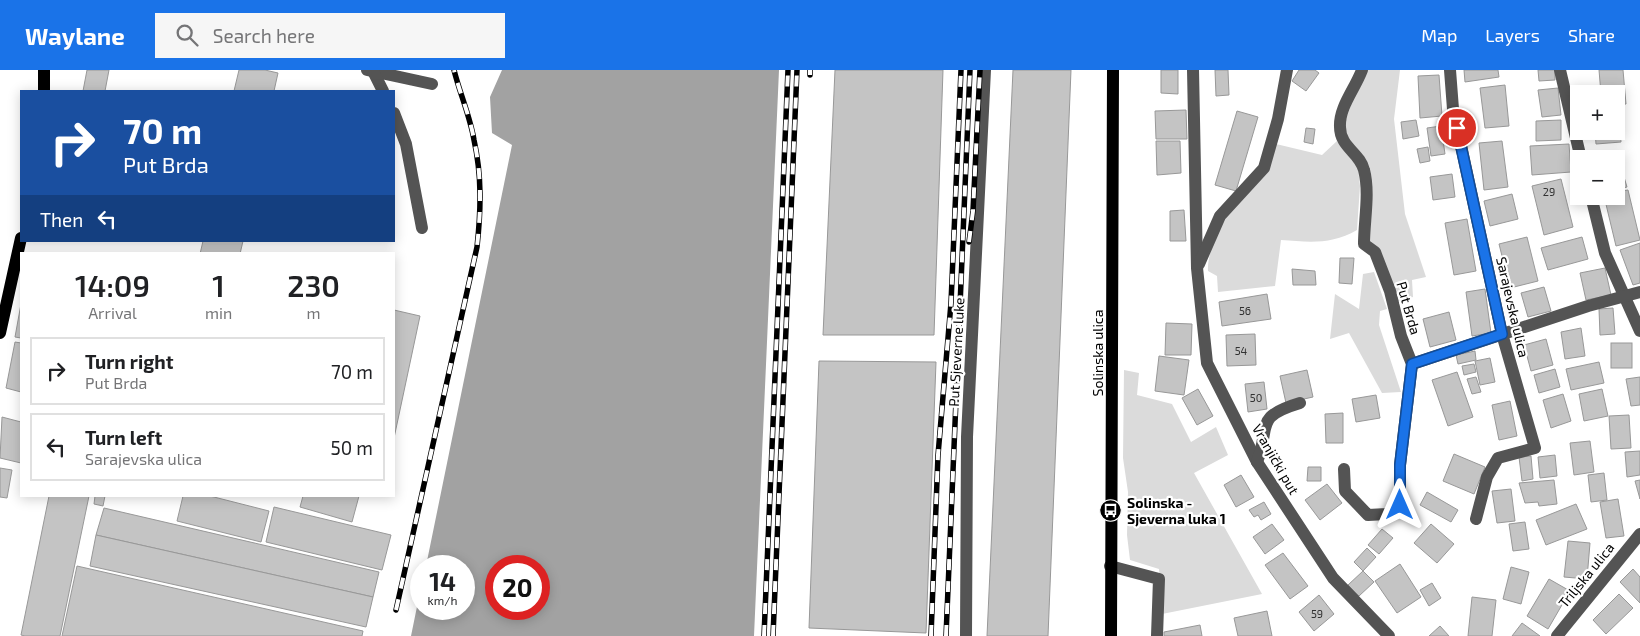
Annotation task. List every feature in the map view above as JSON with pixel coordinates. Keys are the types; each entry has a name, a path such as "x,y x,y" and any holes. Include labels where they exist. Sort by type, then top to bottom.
{"main road":[{"path":"44,70 44,90"},
{"name":"Solinska ulica","path":"1111,636 1113,70"},
{"path":"0,333 20,242"}],"street":[{"name":"Put Sjeverne luke","path":"966,636 967,437 985,70"},
{"name":"Vranjički put","path":"1193,70 1197,268 1207,364 1257,462 1333,578 1389,636"},
{"name":"Vranjički put","path":"1197,268 1220,216 1264,168 1278,119 1287,70"},
{"name":"Put Brda","path":"1362,70 1344,106 1339,126 1340,135 1347,148 1364,170 1366,196 1364,244 1375,252 1390,291 1401,336 1412,364"},
{"name":"Sarajevska ulica","path":"1450,70 1453,109 1502,334 1535,448 1498,458 1487,477 1476,519"},
{"path":"1560,70 1579,150"},
{"path":"370,71 432,84"},
{"path":"370,71 382,90"},
{"path":"395,116 406,144 422,228"},
{"path":"1593,205 1605,253 1640,331"},
{"path":"1344,469 1346,491 1368,515 1387,514 1400,505 1400,465 1412,364 1502,334 1640,292"},
{"path":"1257,462 1261,452 1264,426 1272,414 1300,403"},
{"name":"Triljska ulica","path":"1557,636 1640,534"},
{"path":"1110,566 1159,579 1157,636"}],"shaded area":[{"path":"502,70 779,70 754,636 411,636 414,620 475,620 475,555 428,555 512,145 492,133 490,97"},
{"path":"1367,70 1400,70 1394,119 1405,214 1426,277 1412,280 1413,297 1396,302 1368,237 1370,203 1344,127 1352,101"},
{"path":"1337,141 1358,168 1360,186 1357,230 1329,240 1310,242 1281,240 1275,286 1218,292 1217,276 1208,271 1209,256 1215,239 1233,205 1276,144 1322,155"},
{"path":"1374,272 1387,309 1380,311 1379,325 1401,392 1382,393 1349,333 1330,339 1335,294 1359,309 1363,274"},
{"path":"1124,370 1139,373 1137,395 1172,404 1191,442 1216,427 1228,455 1194,473 1262,594 1162,614 1159,569 1130,560 1127,535 1128,492 1123,458"}],"building":[{"path":"87,70 109,70 105,90 83,90"},
{"path":"239,70 265,70 278,73 274,90 234,90"},
{"path":"835,70 943,70 934,335 823,335"},
{"path":"1013,70 1071,70 1048,636 987,636"},
{"path":"1161,70 1178,70 1178,94 1161,93"},
{"path":"1215,70 1228,70 1229,95 1216,96"},
{"path":"1299,70 1315,70 1319,73 1306,91 1292,81"},
{"path":"1464,70 1498,70 1499,77 1465,82"},
{"path":"1538,70 1555,70 1555,80 1539,81"},
{"path":"1599,70 1623,70 1624,85 1600,85"},
{"path":"1439,75 1442,116 1420,118 1418,76"},
{"path":"1505,85 1509,126 1485,128 1480,88"},
{"path":"1558,88 1561,115 1542,117 1538,90"},
{"path":"1186,110 1187,139 1156,139 1155,111"},
{"path":"1237,111 1258,117 1236,191 1215,185"},
{"path":"1416,120 1419,136 1403,139 1401,122"},
{"path":"1561,120 1561,140 1536,141 1536,121"},
{"path":"1441,126 1445,154 1431,156 1427,128"},
{"path":"1306,128 1315,129 1313,144 1304,142"},
{"path":"1596,140 1621,140 1621,142 1596,144"},
{"path":"1156,141 1180,141 1181,173 1157,175"},
{"path":"1502,141 1508,187 1484,190 1479,143"},
{"path":"1569,144 1570,172 1532,175 1530,146"},
{"path":"1428,147 1430,161 1420,163 1417,149"},
{"path":"1452,174 1455,197 1433,200 1430,177"},
{"path":"1561,179 1573,227 1544,235 1532,186"},
{"path":"1625,190 1628,190 1640,240 1616,246 1606,205 1625,205"},
{"path":"1512,194 1518,219 1490,226 1484,201"},
{"path":"1184,210 1186,241 1170,241 1170,211"},
{"path":"1467,219 1476,271 1454,275 1445,223"},
{"path":"1527,237 1538,281 1510,288 1499,244"},
{"path":"1582,237 1588,259 1548,270 1541,248"},
{"path":"203,242 243,242 240,252 200,252"},
{"path":"1640,243 1640,283 1633,285 1620,250"},
{"path":"1340,258 1354,258 1352,284 1339,283"},
{"path":"1605,268 1611,295 1586,300 1580,273"},
{"path":"1292,269 1315,271 1316,285 1293,285"},
{"path":"1544,287 1551,311 1528,317 1521,293"},
{"path":"1485,289 1491,333 1472,336 1466,292"},
{"path":"1267,294 1271,319 1222,326 1219,302"},
{"path":"1613,308 1615,334 1600,335 1599,309"},
{"path":"20,310 20,338 15,337"},
{"path":"395,310 420,316 395,433"},
{"path":"1449,312 1456,340 1430,347 1423,319"},
{"path":"1166,323 1192,324 1191,355 1165,355"},
{"path":"1581,328 1585,356 1565,359 1561,332"},
{"path":"1255,334 1256,365 1227,366 1226,335"},
{"path":"1546,339 1553,365 1531,371 1524,345"},
{"path":"15,342 20,343 20,392 6,388"},
{"path":"1611,343 1632,343 1632,368 1611,368"},
{"path":"1475,351 1476,360 1458,364 1456,355"},
{"path":"1159,356 1189,360 1184,395 1155,391"},
{"path":"1490,358 1495,382 1480,385 1475,361"},
{"path":"819,361 936,362 926,633 809,628"},
{"path":"1599,362 1604,383 1571,390 1566,369"},
{"path":"1474,364 1476,372 1464,375 1462,366"},
{"path":"1555,369 1560,387 1539,393 1534,375"},
{"path":"1307,370 1313,397 1286,403 1280,376"},
{"path":"1457,372 1473,417 1448,426 1432,380"},
{"path":"1476,377 1481,392 1472,394 1467,379"},
{"path":"1640,377 1640,405 1631,406 1626,379"},
{"path":"1264,382 1267,409 1248,412 1245,384"},
{"path":"1198,389 1213,416 1197,425 1182,398"},
{"path":"1602,389 1608,416 1584,421 1579,394"},
{"path":"1563,394 1571,421 1551,428 1543,400"},
{"path":"1376,395 1380,418 1356,422 1352,399"},
{"path":"1510,401 1517,436 1499,440 1492,405"},
{"path":"1343,413 1343,443 1326,443 1325,414"},
{"path":"1629,415 1631,448 1611,449 1609,416"},
{"path":"2,417 20,422 20,463 0,458"},
{"path":"1590,441 1594,472 1574,475 1570,443"},
{"path":"1640,451 1640,475 1627,477 1625,452"},
{"path":"1454,454 1485,467 1474,494 1443,481"},
{"path":"1555,455 1557,476 1540,478 1538,457"},
{"path":"1531,456 1533,479 1522,481 1519,457"},
{"path":"1308,467 1321,467 1321,481 1307,481"},
{"path":"0,468 12,470 7,498 0,497"},
{"path":"1604,473 1607,500 1591,502 1588,475"},
{"path":"1241,475 1254,497 1236,507 1224,485"},
{"path":"1554,480 1557,504 1539,506 1538,502 1525,503 1519,483"},
{"path":"1640,480 1640,499 1635,481"},
{"path":"1327,484 1342,503 1320,520 1305,500"},
{"path":"1511,489 1515,521 1497,523 1492,491"},
{"path":"1427,492 1458,510 1451,522 1420,505"},
{"path":"49,497 89,497 60,636 21,635"},
{"path":"95,497 105,497 103,506 94,504"},
{"path":"183,497 214,497 269,511 261,542 177,521"},
{"path":"303,497 359,497 352,522 300,507"},
{"path":"1618,499 1624,536 1606,538 1600,502"},
{"path":"1264,502 1271,514 1261,520 1258,515 1254,517 1249,510"},
{"path":"1576,504 1587,529 1546,545 1536,520"},
{"path":"274,507 391,535 382,570 266,542"},
{"path":"104,508 379,572 373,597 96,535"},
{"path":"1525,522 1529,549 1513,551 1509,524"},
{"path":"1272,524 1284,540 1265,554 1253,537"},
{"path":"1431,524 1454,544 1437,563 1414,543"},
{"path":"1382,529 1393,538 1379,554 1368,545"},
{"path":"96,535 373,597 366,627 90,566"},
{"path":"1568,541 1590,543 1587,579 1564,577"},
{"path":"1367,548 1376,557 1363,571 1354,562"},
{"path":"1283,553 1308,586 1290,599 1265,565"},
{"path":"1400,564 1421,597 1397,613 1375,581"},
{"path":"77,566 363,631 362,636 62,636"},
{"path":"1511,567 1529,572 1521,604 1503,599"},
{"path":"1633,569 1640,577 1640,603 1620,582"},
{"path":"1363,571 1374,582 1359,596 1348,585"},
{"path":"1549,579 1570,591 1548,629 1527,616"},
{"path":"1432,583 1441,598 1429,606 1420,590"},
{"path":"1619,594 1633,608 1606,634 1593,620"},
{"path":"1319,595 1334,614 1314,631 1299,612"},
{"path":"1472,597 1496,600 1492,636 1468,636"},
{"path":"1267,611 1272,636 1238,636 1234,618"},
{"path":"1522,623 1540,636 1512,636"},
{"path":"1200,625 1202,636 1164,636 1164,632"},
{"path":"1440,626 1449,636 1429,636"}],"railway":[{"path":"396,610 477,247 480,206 477,153 470,122 454,70"},
{"path":"764,636 788,70"},
{"path":"773,636 797,70"},
{"path":"810,70 810,75"},
{"path":"931,636 938,455 951,303 961,70"},
{"path":"946,636 970,70"},
{"path":"969,242 973,211 980,70"}],"place":[{"name":"Solinska - Sjeverna luka 1","path":"1111,510"}],"route":[{"path":"1400,505 1400,465 1412,364 1502,334 1457,128"}]}
